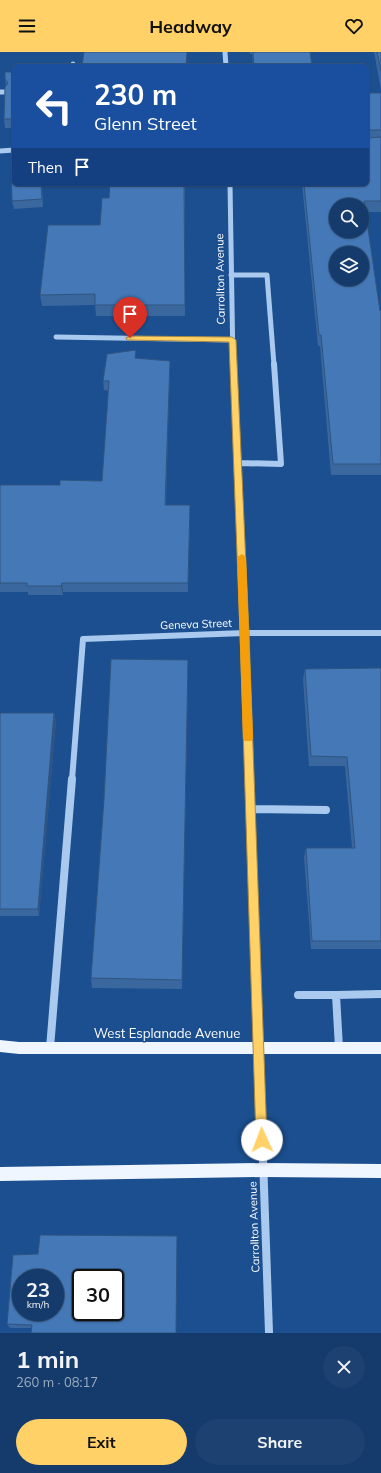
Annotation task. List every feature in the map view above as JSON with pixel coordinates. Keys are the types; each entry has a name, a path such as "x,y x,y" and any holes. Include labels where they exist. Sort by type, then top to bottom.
{"main road":[{"name":"West Esplanade Avenue","path":"0,1046 50,1048 381,1048"},
{"path":"0,1174 263,1170 381,1171"}],"street":[{"path":"225,52 226,64"},
{"path":"0,151 12,150"},
{"name":"Carrollton Avenue","path":"230,186 232,340 245,633 258,1049 269,1333"},
{"path":"231,275 267,275 282,464 238,463"},
{"path":"56,337 232,340"},
{"name":"Geneva Street","path":"50,1048 83,639 245,633 381,633"},
{"path":"250,809 326,810"},
{"path":"298,995 381,994"},
{"path":"336,995 339,1048"}],"building":[{"path":"84,52 187,52 186,64 82,64"},
{"path":"253,52 310,52 312,64 254,64"},
{"path":"377,52 381,52 381,71"},
{"path":"5,72 12,72 12,119 4,119 5,87 8,83 5,79"},
{"path":"369,93 381,93 381,130 369,130"},
{"path":"381,137 381,201 369,201 369,198 329,198 329,238 369,238 369,235 381,311 381,464 333,464 321,335 319,335 304,186 369,186 369,138"},
{"path":"11,164 12,186 41,186 42,199 12,201"},
{"path":"110,186 184,186 185,305 95,305 95,294 40,295 48,225 100,225 102,198 109,198"},
{"path":"136,350 135,358 170,361 165,505 190,505 188,583 62,583 61,586 27,586 27,583 0,583 0,485 60,485 60,480 102,481 109,381 103,381 107,354"},
{"path":"111,659 188,660 182,980 91,978 104,799"},
{"path":"381,668 381,941 312,941 306,848 355,848 347,757 311,756 305,669"},
{"path":"0,713 54,713 38,909 0,909"},
{"path":"40,1235 177,1236 176,1333 31,1333 32,1325 7,1324 13,1255 38,1254"}],"slow traffic":[{"path":"242,557 248,738"}],"route":[{"path":"130,338 232,340 245,633 262,1140"}]}
